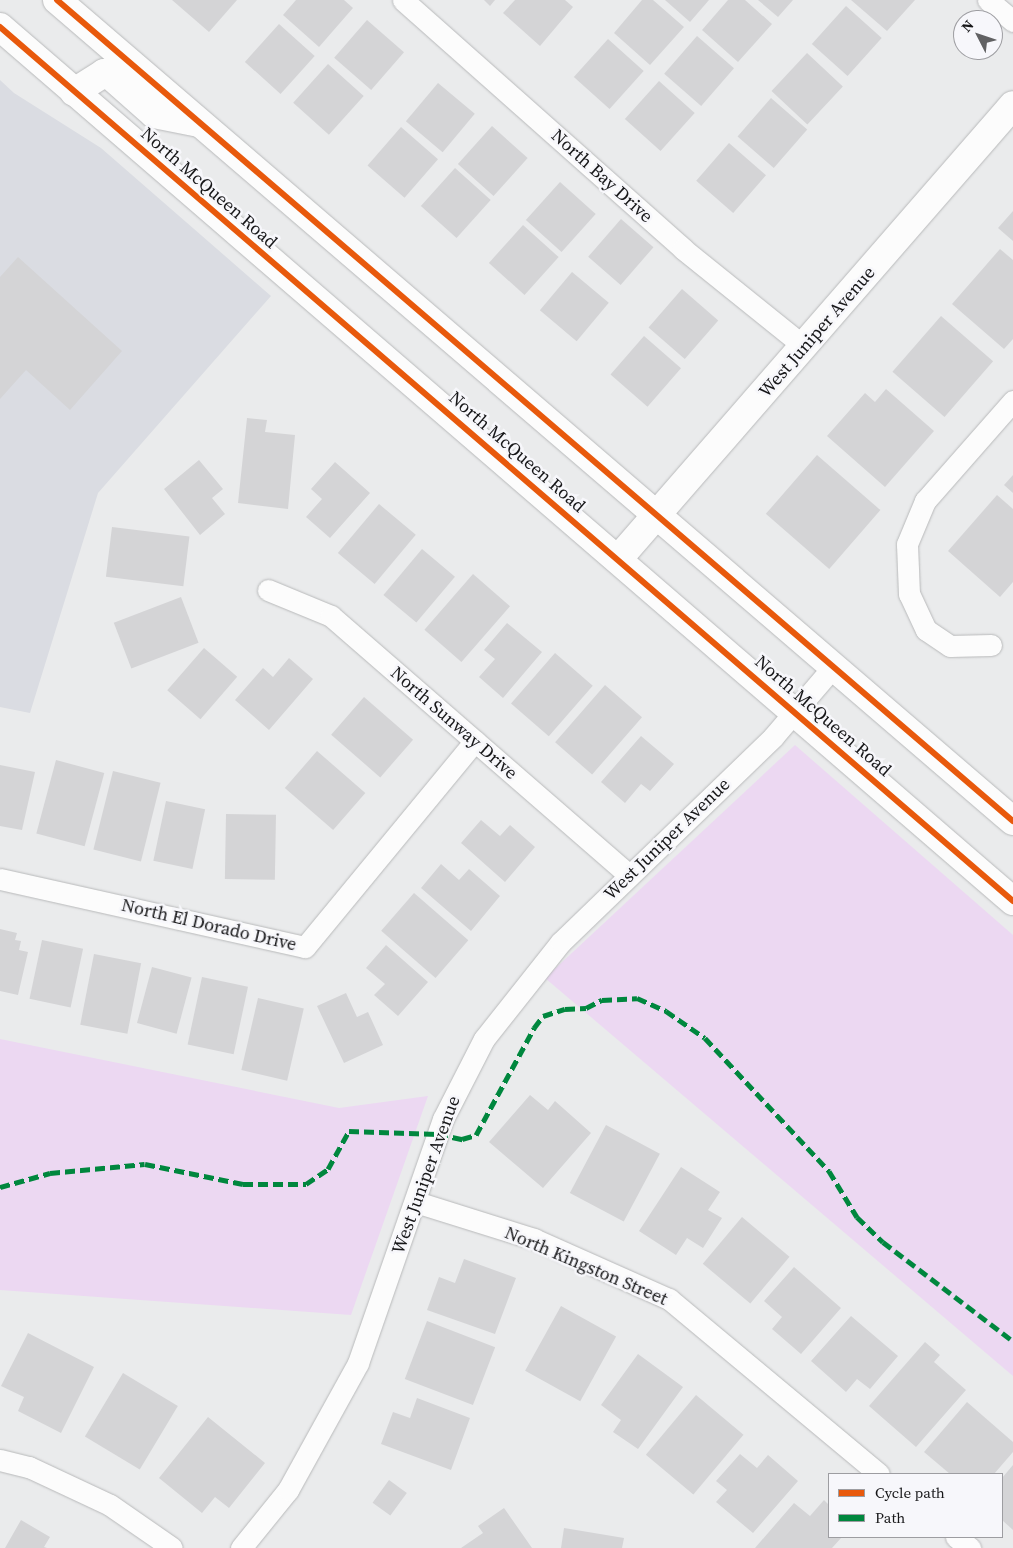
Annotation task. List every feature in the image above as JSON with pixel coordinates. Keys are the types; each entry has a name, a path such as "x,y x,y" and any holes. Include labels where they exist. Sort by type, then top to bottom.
{"main road":[{"path":"57,0 1013,822"},
{"name":"North McQueen Road","path":"0,27 619,558 1013,900"},
{"path":"74,92 104,73 111,76 154,114 200,123"},
{"name":"West Juniper Avenue","path":"619,558 805,347 1013,105"}],"street":[{"name":"North Bay Drive","path":"403,0 683,249 805,347"},
{"path":"988,0 1013,22"},
{"path":"991,645 950,646 926,630 909,594 908,544 925,501 1013,401"},
{"name":"North Sunway Drive","path":"268,590 331,616 629,875"},
{"name":"West Juniper Avenue","path":"241,1548 288,1490 358,1363 416,1202 443,1119 484,1039 560,942 773,737 833,667"},
{"name":"North El Dorado Drive","path":"0,878 305,947 475,742"},
{"name":"North Kingston Street","path":"416,1202 534,1239 669,1299 878,1473"},
{"path":"0,1460 29,1467 110,1505 172,1548"},
{"path":"957,1538 970,1548"}],"shaded area":[{"path":"0,80 14,93 101,148 271,296 98,493 30,713 0,707"},
{"path":"795,745 1013,935 1013,1376 545,978"},
{"path":"0,1039 339,1108 428,1096 351,1315 0,1290"}],"building":[{"path":"172,0 237,0 209,32"},
{"path":"296,0 344,0 353,8 319,47 283,15"},
{"path":"484,0 495,0 490,6"},
{"path":"515,0 565,0 573,7 540,46 503,13"},
{"path":"642,0 653,0 684,27 650,65 614,33"},
{"path":"665,0 709,0 690,22"},
{"path":"728,0 745,0 772,24 738,62 702,30"},
{"path":"758,0 793,0 778,17"},
{"path":"851,0 915,0 887,31"},
{"path":"846,6 882,38 848,76 812,44"},
{"path":"367,20 404,52 371,90 334,58"},
{"path":"279,24 315,56 281,94 245,62"},
{"path":"697,36 734,68 701,106 664,74"},
{"path":"608,39 644,71 610,109 574,77"},
{"path":"807,53 843,86 807,124 772,91"},
{"path":"328,64 364,96 329,135 293,103"},
{"path":"659,81 695,113 661,151 625,119"},
{"path":"438,83 475,114 443,152 406,121"},
{"path":"771,98 807,129 774,168 738,136"},
{"path":"492,126 528,158 494,196 458,164"},
{"path":"401,127 438,159 405,198 368,165"},
{"path":"729,143 766,175 733,213 696,181"},
{"path":"455,168 491,200 457,238 421,206"},
{"path":"560,182 596,214 562,252 526,220"},
{"path":"1013,211 1013,241 998,228"},
{"path":"621,219 653,247 621,285 588,257"},
{"path":"523,225 559,257 525,295 489,263"},
{"path":"1000,249 1013,260 1013,339 1004,349 952,304"},
{"path":"18,257 122,351 70,410 26,370 0,399 0,277"},
{"path":"572,272 609,303 577,341 540,310"},
{"path":"682,289 718,320 685,359 649,327"},
{"path":"941,316 993,361 945,417 892,372"},
{"path":"644,336 681,368 648,407 611,374"},
{"path":"886,389 934,431 885,487 827,436 865,393 875,402"},
{"path":"247,418 267,420 265,432 295,435 288,509 238,503"},
{"path":"817,455 880,510 829,569 766,514"},
{"path":"199,460 223,489 212,498 225,514 200,535 164,489"},
{"path":"335,462 370,493 330,538 306,517 322,499 311,489"},
{"path":"1013,475 1013,493 1004,485"},
{"path":"997,495 1013,509 1013,582 1000,597 948,551"},
{"path":"379,504 416,535 375,584 338,553"},
{"path":"112,527 189,537 183,586 106,577"},
{"path":"422,549 455,577 416,623 383,595"},
{"path":"473,574 510,606 461,662 424,630"},
{"path":"181,597 199,643 131,669 114,623"},
{"path":"507,623 542,652 503,698 479,677 495,659 484,650"},
{"path":"204,648 237,677 200,719 167,690"},
{"path":"555,653 593,686 549,736 511,704"},
{"path":"289,658 313,679 269,730 235,700 263,668 273,677"},
{"path":"605,685 642,717 592,775 555,742"},
{"path":"364,697 413,740 380,777 331,735"},
{"path":"641,736 674,764 650,791 641,784 625,803 601,782"},
{"path":"317,751 365,793 333,830 285,788"},
{"path":"56,760 104,773 85,846 36,833"},
{"path":"0,765 35,772 22,830 0,826"},
{"path":"113,771 161,783 141,861 93,850"},
{"path":"166,801 205,809 192,869 153,861"},
{"path":"226,814 276,815 275,880 225,879"},
{"path":"481,820 500,836 510,825 535,847 505,882 461,843"},
{"path":"441,864 459,880 469,869 500,896 471,931 421,888"},
{"path":"414,893 468,940 436,978 381,931"},
{"path":"0,929 17,933 15,940 21,941 19,950 28,952 18,995 0,991"},
{"path":"42,940 83,949 71,1007 30,999"},
{"path":"386,945 428,982 398,1016 374,995 385,984 366,968"},
{"path":"94,954 141,963 127,1034 80,1025"},
{"path":"152,967 192,978 177,1034 137,1023"},
{"path":"202,977 248,987 234,1054 188,1044"},
{"path":"346,993 357,1017 368,1012 383,1045 344,1063 317,1006"},
{"path":"258,998 304,1009 287,1081 241,1070"},
{"path":"530,1095 548,1110 555,1101 591,1133 543,1188 489,1142"},
{"path":"606,1125 660,1154 624,1222 570,1193"},
{"path":"681,1167 720,1192 708,1210 722,1218 703,1248 687,1238 676,1255 639,1231"},
{"path":"742,1217 789,1257 750,1304 703,1264"},
{"path":"464,1259 516,1278 495,1334 427,1310 439,1277 455,1283"},
{"path":"794,1267 841,1308 801,1354 772,1329 782,1317 764,1301"},
{"path":"561,1306 616,1337 580,1401 525,1371"},
{"path":"851,1316 898,1356 870,1389 857,1379 846,1392 811,1361"},
{"path":"427,1321 495,1347 473,1405 405,1379"},
{"path":"28,1333 94,1367 61,1433 18,1411 24,1397 1,1386"},
{"path":"925,1342 940,1355 934,1362 966,1390 916,1447 869,1406"},
{"path":"638,1354 683,1387 638,1449 613,1432 621,1420 601,1405"},
{"path":"123,1373 178,1406 140,1469 85,1436"},
{"path":"696,1395 743,1435 693,1495 646,1455"},
{"path":"417,1398 470,1418 451,1470 381,1444 393,1412 410,1418"},
{"path":"967,1402 1013,1442 1013,1452 995,1473 949,1473 924,1452"},
{"path":"208,1417 265,1463 229,1508 215,1497 202,1513 159,1478"},
{"path":"740,1454 757,1468 768,1455 798,1481 753,1533 716,1502 727,1490 716,1481"},
{"path":"1013,1465 1013,1530 1003,1521 1003,1477"},
{"path":"389,1480 407,1493 390,1516 373,1503"},
{"path":"824,1500 828,1504 828,1538 841,1538 832,1548 755,1548 794,1503 810,1516"},
{"path":"504,1508 532,1548 461,1548 483,1533 478,1526"},
{"path":"21,1520 50,1537 44,1547 47,1548 5,1548"},
{"path":"564,1528 624,1538 622,1548 561,1548"}],"marked path":[{"path":"0,1187 50,1173 145,1164 243,1184 306,1184 328,1169 349,1131 438,1134 462,1139 476,1135 534,1028 543,1016 565,1009 586,1008 602,1000 637,998 666,1011 705,1038 829,1171 857,1217 883,1242 1013,1341"}],"cycle path":[{"path":"57,0 1013,821"},
{"path":"0,27 1013,901"}]}
